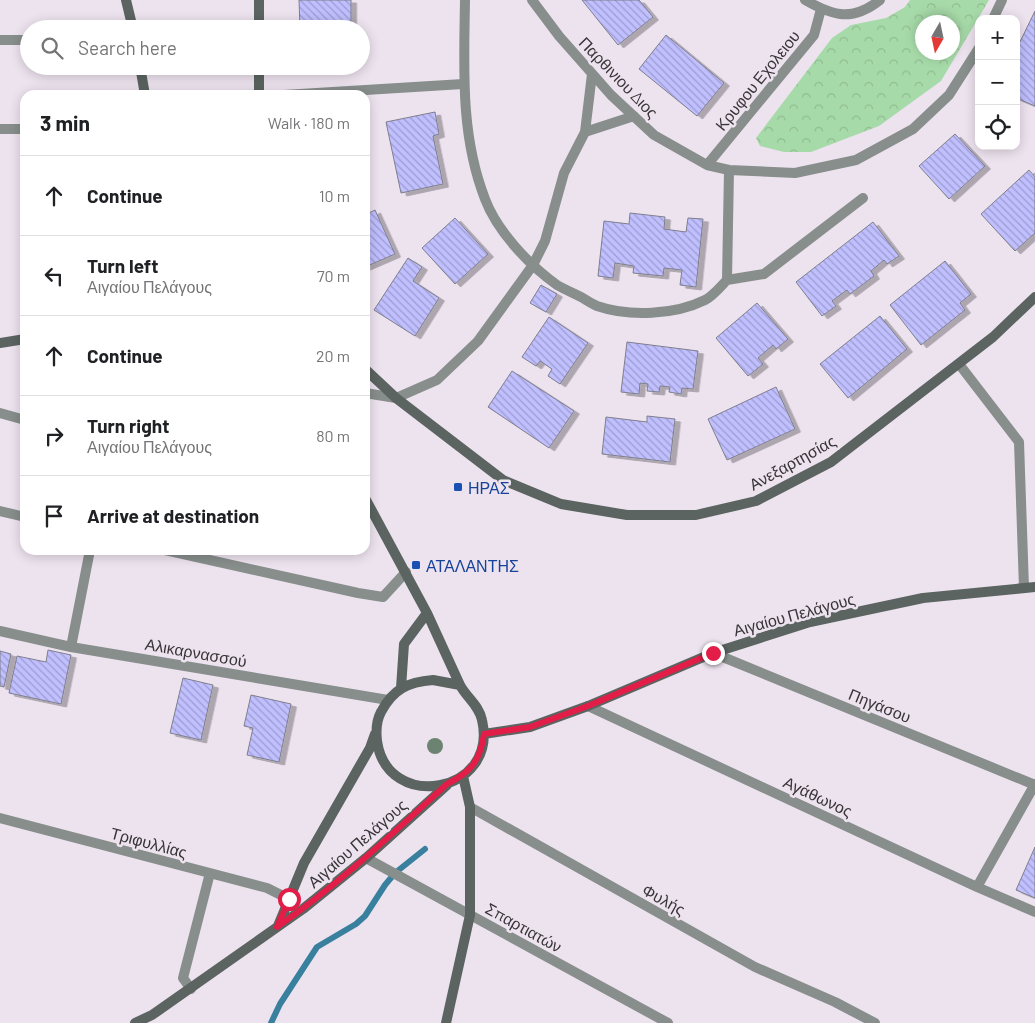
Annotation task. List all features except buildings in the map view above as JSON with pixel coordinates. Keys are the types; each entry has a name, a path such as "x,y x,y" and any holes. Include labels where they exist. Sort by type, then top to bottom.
{"main road":[{"path":"126,0 131,20"},
{"path":"258,20 259,0"},
{"path":"142,75 145,90"},
{"path":"259,75 259,90"},
{"name":"Ανεξαρτησίας","path":"370,374 396,398 503,480 561,504 627,516 696,515 756,501 830,462 993,337 1035,297"},
{"path":"0,343 20,340"},
{"path":"370,508 427,613 463,691 475,703 482,718 484,734 482,750 474,765 463,776 447,784 427,787 413,785 399,778 386,765 378,749 376,732"},
{"name":"Αιγαίου Πελάγους","path":"484,734 530,727 588,706 713,653 810,622 923,598 1035,587"},
{"path":"401,688 404,644 427,613"},
{"path":"277,927 304,863 370,748 376,732 379,715 388,700 401,688 417,682 433,680 460,685"},
{"path":"446,1023 470,915 470,807 463,776"},
{"name":"Αιγαίου Πελάγους","path":"135,1023 152,1015 191,989 303,909 366,858 447,784"}],"street":[{"path":"465,0 463,84 466,122 474,164 485,200 504,233 533,265 557,285 597,306 633,313 673,310 706,299 727,280 764,274 864,198"},
{"name":"Παρθινιου Διος","path":"532,0 592,74 612,96 654,135 707,165 729,170 795,173 856,160 913,129 949,95 975,54"},
{"path":"805,0 821,9 844,16 868,9 880,0"},
{"path":"995,15 1002,0"},
{"name":"Κρυφου Εχολειου","path":"707,165 814,35 821,9"},
{"path":"0,40 20,40"},
{"path":"370,394 396,398 437,380 478,341 533,265 545,241 564,173 585,132 592,74"},
{"path":"365,90 463,84"},
{"path":"585,132 634,116"},
{"path":"0,129 20,129"},
{"path":"727,280 729,170"},
{"path":"959,364 1019,442 1024,588"},
{"path":"0,413 20,419"},
{"path":"0,511 20,516"},
{"path":"71,647 89,555"},
{"path":"187,555 358,593 383,596 406,572"},
{"name":"Αλικαρνασσού","path":"0,630 71,647 388,700"},
{"name":"Πηγάσου","path":"713,653 1035,784"},
{"name":"Αγάθωνος","path":"588,706 977,887 1035,912"},
{"path":"977,887 1035,784"},
{"name":"Φυλής","path":"470,807 755,967 835,1002 875,1023"},
{"name":"Τριφυλλίας","path":"0,818 267,888 289,899"},
{"name":"Σπαρτιατών","path":"366,858 668,1023"},
{"path":"191,989 183,978 210,873"}],"green space":[{"path":"910,0 989,0 980,15 975,15 975,24 960,49 960,15 915,15 915,60 953,60 941,81 879,126 811,152 784,152 760,146 756,138 832,38 851,25 886,18 905,7"}],"waterway":[{"path":"271,1023 280,1004 317,947 356,924 365,916 395,873 425,849"}],"place":[{"name":"ΗΡΑΣ","path":"458,487"},
{"name":"ΑΤΑΛΑΝΤΗΣ","path":"416,565"}],"route":[{"path":"289,899 277,927 303,909 366,858 447,784 463,776 474,765 482,750 484,734 530,727 588,706 713,653"}]}
